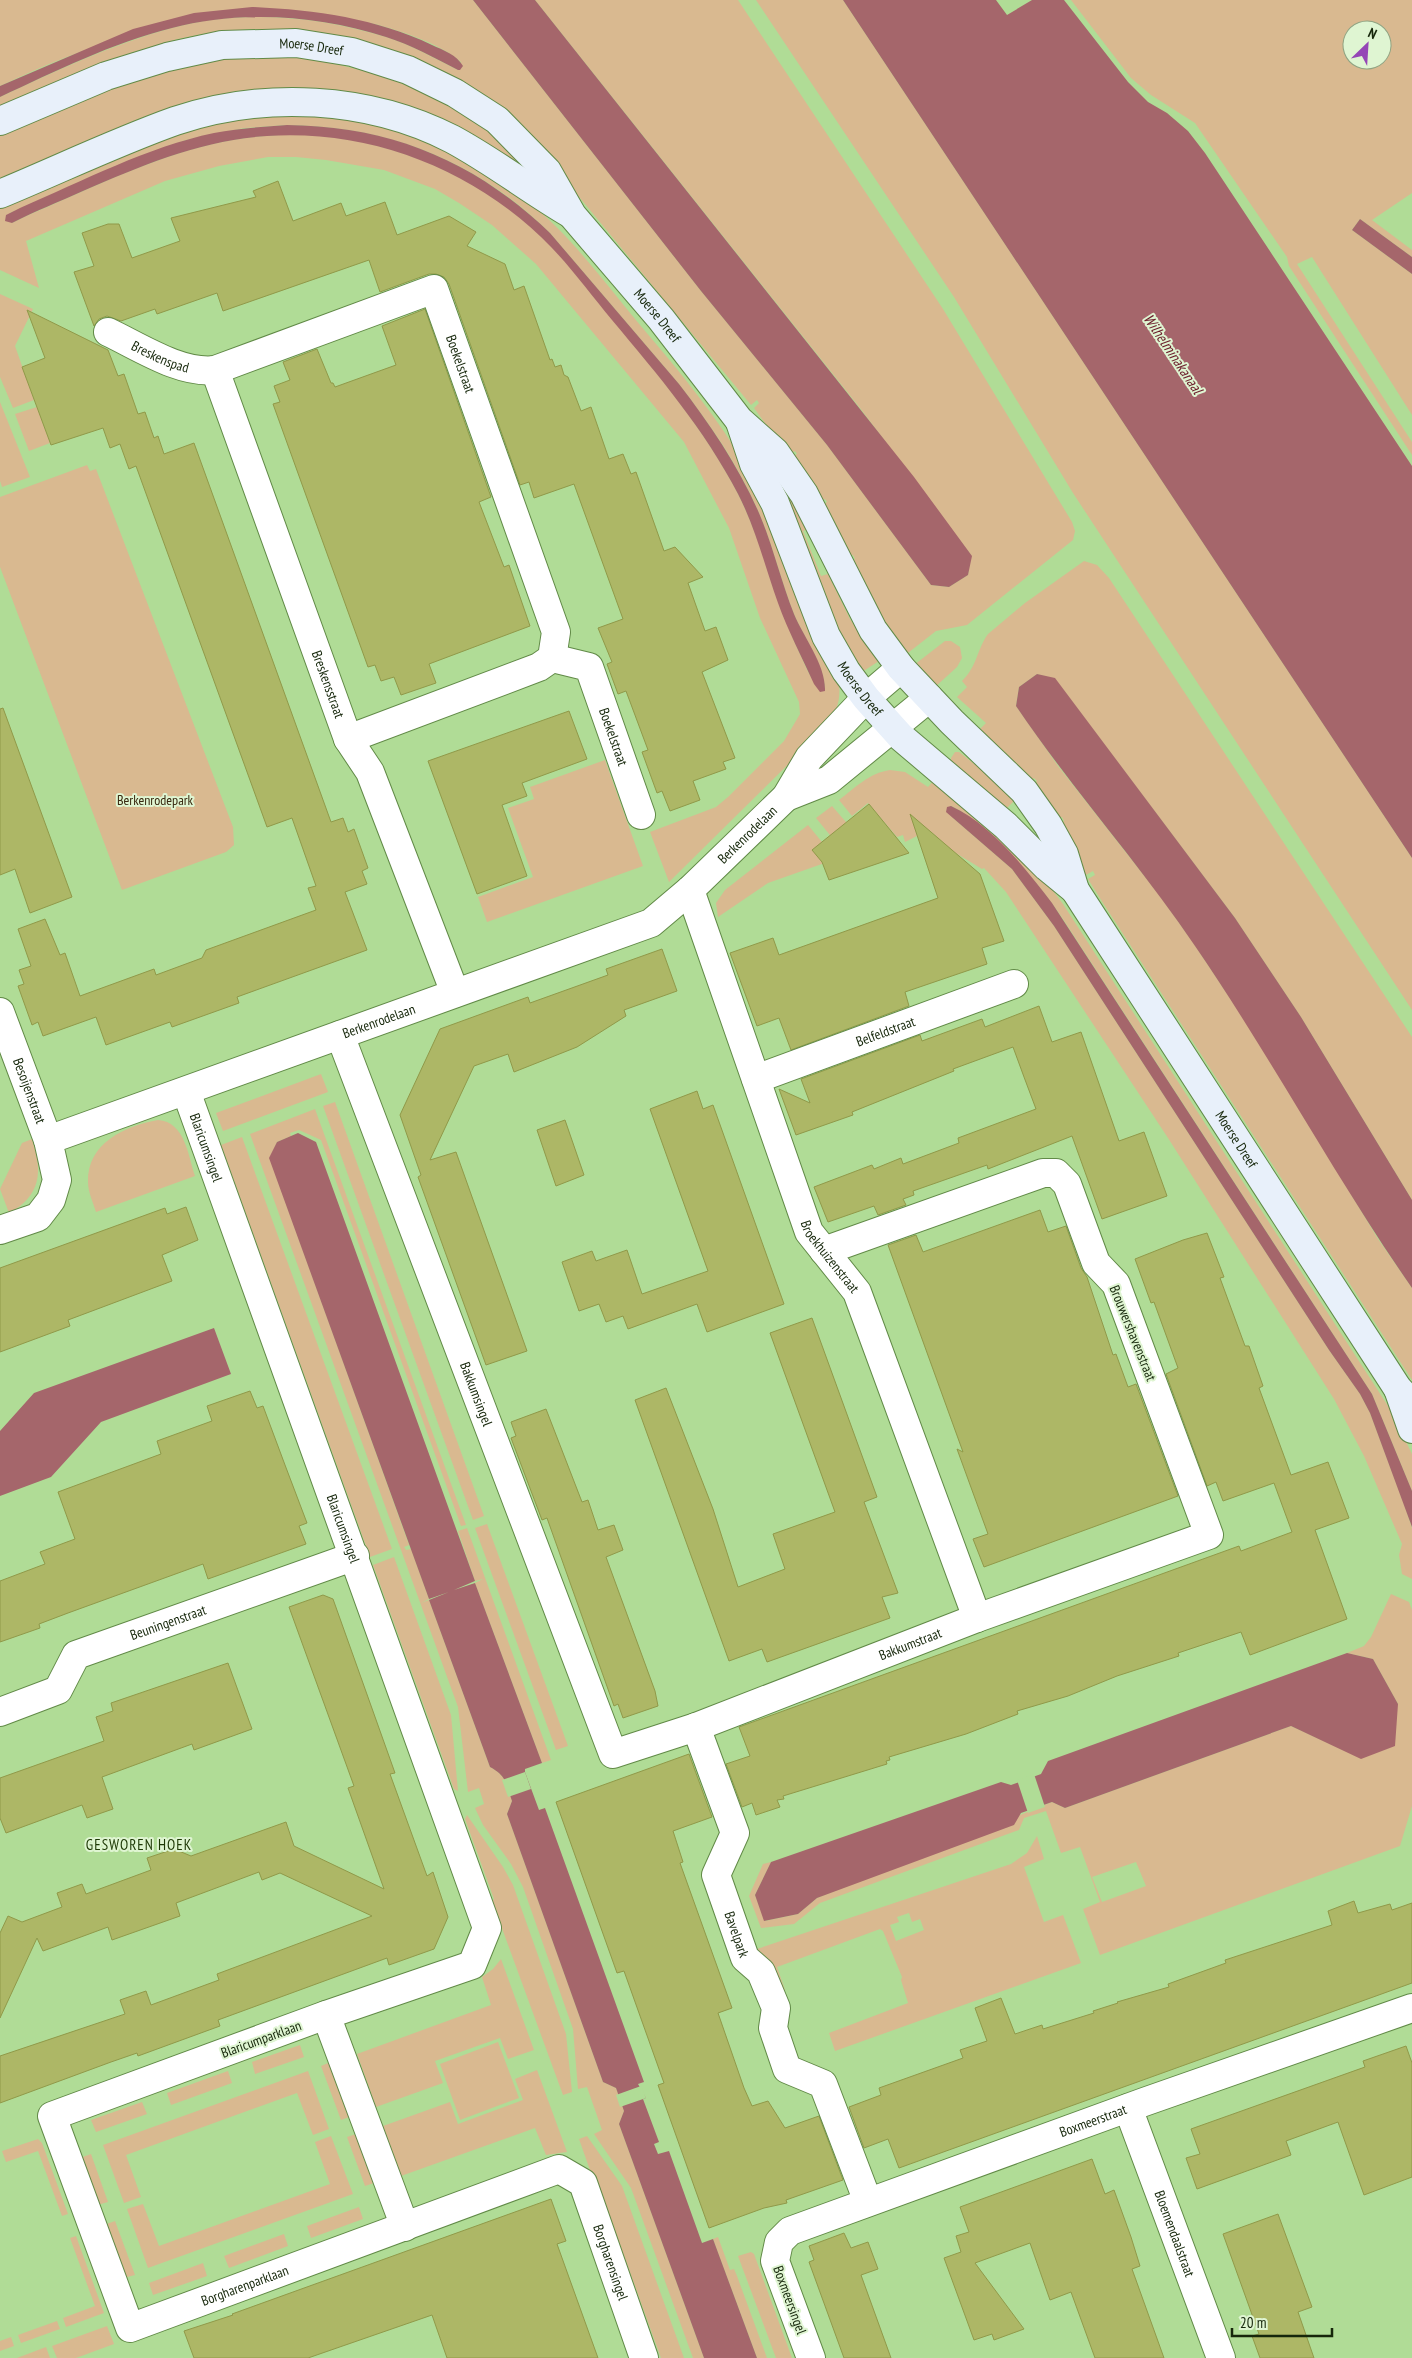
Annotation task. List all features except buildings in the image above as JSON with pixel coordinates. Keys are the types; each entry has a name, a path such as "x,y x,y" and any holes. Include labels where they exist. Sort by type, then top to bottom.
{"street":[{"name":"Moerse Dreef","path":"0,121 106,76 167,57 222,44 296,43 352,52 408,70 455,93 497,120 547,171 572,215 661,319 739,420 775,452 804,494 873,630 901,668 1024,791 1048,825 1064,854 1075,890 1405,1396 1412,1429"},
{"name":"Moerse Dreef","path":"0,194 176,121 220,110 262,103 301,102 347,106 407,120 451,139 499,167 531,191 572,215"},
{"name":"Boekelstraat","path":"215,370 434,289 556,632 552,658 590,667 641,815"},
{"name":"Breskenspad","path":"108,332 184,367 200,372 215,370"},
{"name":"Breskensstraat","path":"215,370 348,739 370,772 455,993"},
{"name":"Moerse Dreef","path":"739,420 754,464 775,503 826,636 846,671 866,698 901,737 1006,826 1046,866 1075,890"},
{"path":"348,739 539,667 552,658"},
{"name":"Berkenrodelaan","path":"48,1140 651,923 690,890 786,797 809,758 866,698 901,668"},
{"name":"Berkenrodelaan","path":"786,797 829,780 929,698"},
{"name":"Broekhuizenstraat","path":"690,890 809,1232 856,1292 977,1618"},
{"name":"Belfeldstraat","path":"756,1079 1014,984"},
{"name":"Besoijenstraat","path":"0,1012 48,1140"},
{"name":"Bakkumsingel","path":"340,1035 613,1754"},
{"name":"Blaricumsingel","path":"186,1091 355,1556 487,1928 472,1965"},
{"path":"0,1230 38,1217 51,1200 57,1180 48,1140"},
{"name":"Brouwershavenstraat","path":"824,1251 1043,1173 1056,1173 1067,1184 1096,1262 1116,1284 1209,1535"},
{"name":"Bakkumstraat","path":"613,1754 696,1727 977,1618 1209,1535"},
{"name":"Beuningenstraat","path":"0,1712 58,1690 76,1655 355,1556"},
{"name":"Bavelpark","path":"696,1727 735,1833 716,1875 745,1958 761,1972 776,2008 773,2028 787,2070 823,2084 868,2202"},
{"name":"Blaricumparklaan","path":"52,2116 472,1965"},
{"name":"Boxmeerstraat","path":"779,2242 790,2231 868,2202 1412,2008"},
{"path":"326,2016 404,2227"},
{"name":"Bloemendaalstraat","path":"1128,2108 1221,2358"},
{"name":"Borgharenparklaan","path":"52,2116 130,2328 559,2169 569,2175"},
{"name":"Borgharensingel","path":"569,2175 584,2182 644,2358"},
{"name":"Boxmeersingel","path":"779,2242 775,2261 811,2358"}],"green space":[{"path":"0,0 473,0 701,291 827,445 931,585 949,587 968,575 971,555 860,408 535,0 738,0 943,309 1072,522 1075,531 1073,540 967,625 936,631 904,656 848,562 855,559 853,555 847,558 820,506 827,502 825,499 818,503 790,458 797,454 795,451 788,455 754,408 759,403 757,400 751,405 542,152 300,31 251,29 202,34 178,39 131,53 0,108 0,97 106,50 172,28 225,18 279,18 334,24 386,37 458,70 461,62 452,55 421,39 375,24 323,17 274,15 227,17 182,23 138,33 93,47 0,86"},
{"path":"756,0 843,0 1412,858 1412,1010 1073,493 954,297"},
{"path":"1071,0 1412,0 1412,193 1372,220 1412,250 1412,257 1360,219 1352,230 1412,274 1412,415 1312,257 1297,264 1412,442 1412,455 1289,266 1287,257 1195,123 1151,95 1131,78"},
{"path":"279,56 353,68 423,92 467,116 494,135 510,149 530,176 393,102 342,91 290,88 237,91 186,102 136,120 0,179 0,136 147,74 228,58"},
{"path":"285,115 326,117 400,132 446,151 469,163 533,206 558,228 582,255 683,377 724,431 748,470 839,683 838,702 835,712 825,728 669,882 650,832 716,807 728,797 784,741 800,714 799,702 760,618 729,528 684,442 536,264 492,225 435,189 384,170 326,160 268,157 219,166 165,181 26,241 39,288 0,270 0,207 96,164 170,135 221,122","holes":["287,125 325,127 361,132 396,141 429,152 462,167 522,208 550,233 679,384 713,430 734,463 764,525 794,614 822,671 825,691 812,678 798,650 782,611 755,532 738,494 725,470 696,426 648,362 553,248 524,221 492,197 458,177 421,160 384,147 345,139 305,135 265,136 216,143 169,157 101,183 12,223 10,213 186,140 244,128"]},
{"path":"0,294 33,309 15,346 34,400 13,408 0,377"},
{"path":"0,402 30,477 2,487 0,481"},
{"path":"37,407 50,443 29,451 15,414"},
{"name":"Berkenrodepark","path":"87,465 90,471 96,469 233,827 234,845 226,852 122,890 0,567 0,497"},
{"path":"788,493 808,529 803,531 821,576 828,574 850,619 879,661 862,672 837,629 784,495"},
{"path":"1084,561 1097,565 1109,578 1412,1037 1412,1200 1301,1017 1235,918 1055,679 1037,674 1019,687 1016,706 1058,766 1160,896 1194,944 1259,1042 1378,1239 1412,1288 1412,1380 1088,879 1095,875 1093,871 1086,875 1058,825 1064,821 1062,817 1055,821 1031,786 1037,781 1034,778 1028,783 980,729 986,723 957,697 967,687 962,681 971,670 988,634 1025,603"},
{"path":"945,641 951,641 960,647 962,658 957,667 935,687 914,665"},
{"path":"955,752 959,752 1009,791 1015,800 1007,808 951,761"},
{"path":"605,760 643,866 487,922 478,897 533,877 508,808 534,799 530,787"},
{"path":"890,770 905,772 928,787 936,778 1051,888 1390,1409 1412,1454 1412,1491 1372,1394 1061,916 1026,871 996,839 966,814 951,806 953,818 1012,869 1054,926 1329,1350 1360,1394 1370,1413 1412,1528 1412,1579 1402,1574 1399,1555 1402,1544 1364,1456 1334,1399 1168,1138 1006,892 984,868 982,869 954,852 929,830 905,842 903,835 897,837 868,803 852,816 839,800 875,774"},
{"path":"832,806 866,845 836,859 768,883 718,917 716,903 725,890 808,825 822,842 838,845 816,818"},
{"path":"321,1074 328,1092 223,1131 216,1113"},
{"path":"335,1102 484,1516 473,1520 323,1106"},
{"path":"315,1109 466,1525 461,1526 321,1140 299,1130 290,1133 291,1136 277,1142 270,1159 409,1545 404,1547 406,1550 411,1549 429,1599 421,1603 429,1600 490,1767 503,1777 507,1785 512,1801 507,1814 603,2082 616,2088 624,2111 619,2124 704,2358 693,2358 631,2188 594,2134 602,2130 587,2087 578,2089 573,2029 523,1887 511,1864 483,1825 475,1808 484,1804 479,1788 468,1792 458,1707 250,1134"},
{"path":"158,1120 167,1122 180,1133 195,1176 96,1212 88,1182 89,1168 94,1157 101,1147 121,1132"},
{"path":"242,1137 392,1549 370,1557 221,1145"},
{"path":"32,1139 38,1162 37,1182 28,1199 9,1213 0,1189 22,1143"},
{"path":"487,1524 568,1746 556,1750 475,1528"},
{"path":"467,1528 551,1760 542,1763 475,1583 483,1579 475,1581 458,1531"},
{"path":"394,1557 451,1715 458,1791 454,1789 373,1565"},
{"path":"1391,1594 1409,1602 1412,1610 1412,1806 1400,1846 1100,1955 1083,1909 1100,1902 1080,1847 1061,1853 1046,1811 1024,1818 1019,1830 820,1903 794,1924 761,1928 749,1896 763,1864 771,1862 755,1895 765,1921 798,1914 817,1898 1052,1802 1065,1808 1291,1726 1361,1758 1398,1704 1373,1659 1347,1653 1364,1646 1371,1637","holes":["1136,1862 1146,1886 1102,1902 1092,1877"]},
{"path":"467,1815 503,1867 513,1885 566,2034 572,2092 563,2095 492,1901 494,1899 465,1819"},
{"path":"1037,1836 1044,1859 1024,1867 1044,1922 1063,1915 1081,1963 835,2051 829,2033 908,2003 901,1980 902,1977 883,1931 880,1929 777,1967 785,1990 783,1991 760,1957 757,1949 1011,1864 1027,1853","holes":["909,1913 912,1922 920,1919 924,1930 896,1941 890,1925 899,1922 897,1917"]},
{"path":"501,1959 534,2050 508,2059 500,2038 435,2061 443,2083 376,2107 357,2054 491,2005 482,1977 493,1969"},
{"path":"498,2042 519,2098 460,2120 440,2064"},
{"path":"300,2045 304,2057 255,2074 252,2062"},
{"path":"333,2061 352,2116 341,2120 321,2066"},
{"path":"537,2070 567,2152 546,2155 535,2128 401,2176 383,2126 450,2102 458,2124 523,2100 515,2079"},
{"path":"228,2071 232,2083 171,2105 167,2093"},
{"path":"308,2071 329,2129 313,2135 297,2093 126,2155 141,2197 124,2203 103,2145"},
{"path":"142,2102 147,2114 96,2132 91,2120"},
{"path":"359,2133 377,2182 365,2186 347,2137"},
{"path":"331,2136 353,2194 148,2268 127,2209 143,2204 159,2246 330,2184 315,2142"},
{"path":"587,2136 622,2186 684,2358 661,2358 611,2220 608,2221 579,2139"},
{"path":"38,2139 42,2143 68,2214 62,2216 38,2151 6,2162 2,2151"},
{"path":"91,2154 108,2202 97,2205 80,2158"},
{"path":"359,2207 363,2219 311,2238 307,2226"},
{"path":"115,2221 135,2275 123,2278 104,2225"},
{"path":"284,2234 288,2246 229,2268 224,2256"},
{"path":"76,2236 104,2313 66,2327 63,2318 95,2306 70,2238"},
{"path":"718,2237 730,2270 734,2269 737,2276 767,2358 757,2358 713,2239"},
{"path":"751,2252 754,2254 792,2358 776,2358 738,2256"},
{"path":"203,2263 207,2276 153,2295 149,2283"},
{"path":"57,2321 60,2329 21,2343 18,2335"},
{"path":"107,2326 114,2344 76,2358 57,2358 52,2346"},
{"path":"11,2337 14,2346 0,2351 0,2341"},
{"path":"46,2347 50,2358 17,2358"}],"water":[{"path":"473,0 535,0 914,477 972,556 968,575 949,587 931,585 827,445 701,291"},
{"name":"Wilhelminakanaal","path":"843,0 996,0 1007,15 1032,0 1064,0 1128,82 1148,102 1167,113 1188,131 1205,153 1412,466 1412,858"},
{"path":"252,7 322,13 389,28 441,49 453,56 463,66 458,70 395,40 360,30 307,20 252,17 198,22 150,34 84,58 0,97 0,86 133,29 194,13"},
{"path":"287,125 325,127 361,132 429,152 461,167 492,186 550,233 679,384 713,430 733,463 759,513 794,614 822,671 825,691 820,692 814,684 791,634 778,603 750,521 738,494 696,425 646,361 552,248 523,221 491,197 457,177 421,160 384,148 346,140 307,136 243,138 196,148 150,163 12,223 5,221 6,215 20,208 164,147 223,131"},
{"path":"1360,219 1412,257 1412,274 1352,230"},
{"path":"1037,674 1055,678 1235,918 1301,1017 1412,1200 1412,1288 1356,1203 1223,988 1174,915 1037,737 1016,706 1019,687"},
{"path":"951,806 980,824 1007,848 1052,903 1372,1394 1412,1491 1412,1527 1370,1413 1360,1394 1329,1350 1054,926 1012,869 946,812 947,807"},
{"path":"298,1133 316,1142 475,1581 454,1590 475,1583 542,1763 525,1769 525,1772 539,1810 545,1808 644,2082 638,2084 646,2098 643,2099 659,2142 654,2144 658,2154 669,2151 702,2243 713,2239 757,2358 704,2358 619,2124 624,2111 616,2088 603,2082 507,1814 512,1801 507,1785 503,1777 490,1767 429,1600 449,1592 429,1599 269,1158 277,1142"},
{"path":"214,1328 231,1374 101,1422 51,1477 0,1496 0,1431 34,1393"},
{"path":"1347,1653 1373,1659 1398,1704 1395,1746 1361,1759 1291,1726 1065,1808 1052,1802 1021,1813 1014,1825 817,1898 798,1914 764,1921 755,1895 771,1862 1001,1782 1011,1785 1041,1774 1048,1761"}],"pier":[{"path":"525,1772 531,1789 508,1797 502,1780"},
{"path":"1034,1774 1045,1807 1028,1813 1017,1780"},
{"path":"641,2086 646,2098 620,2107 616,2095"}],"district":[{"name":"GESWOREN HOEK","path":"139,1845"}]}
